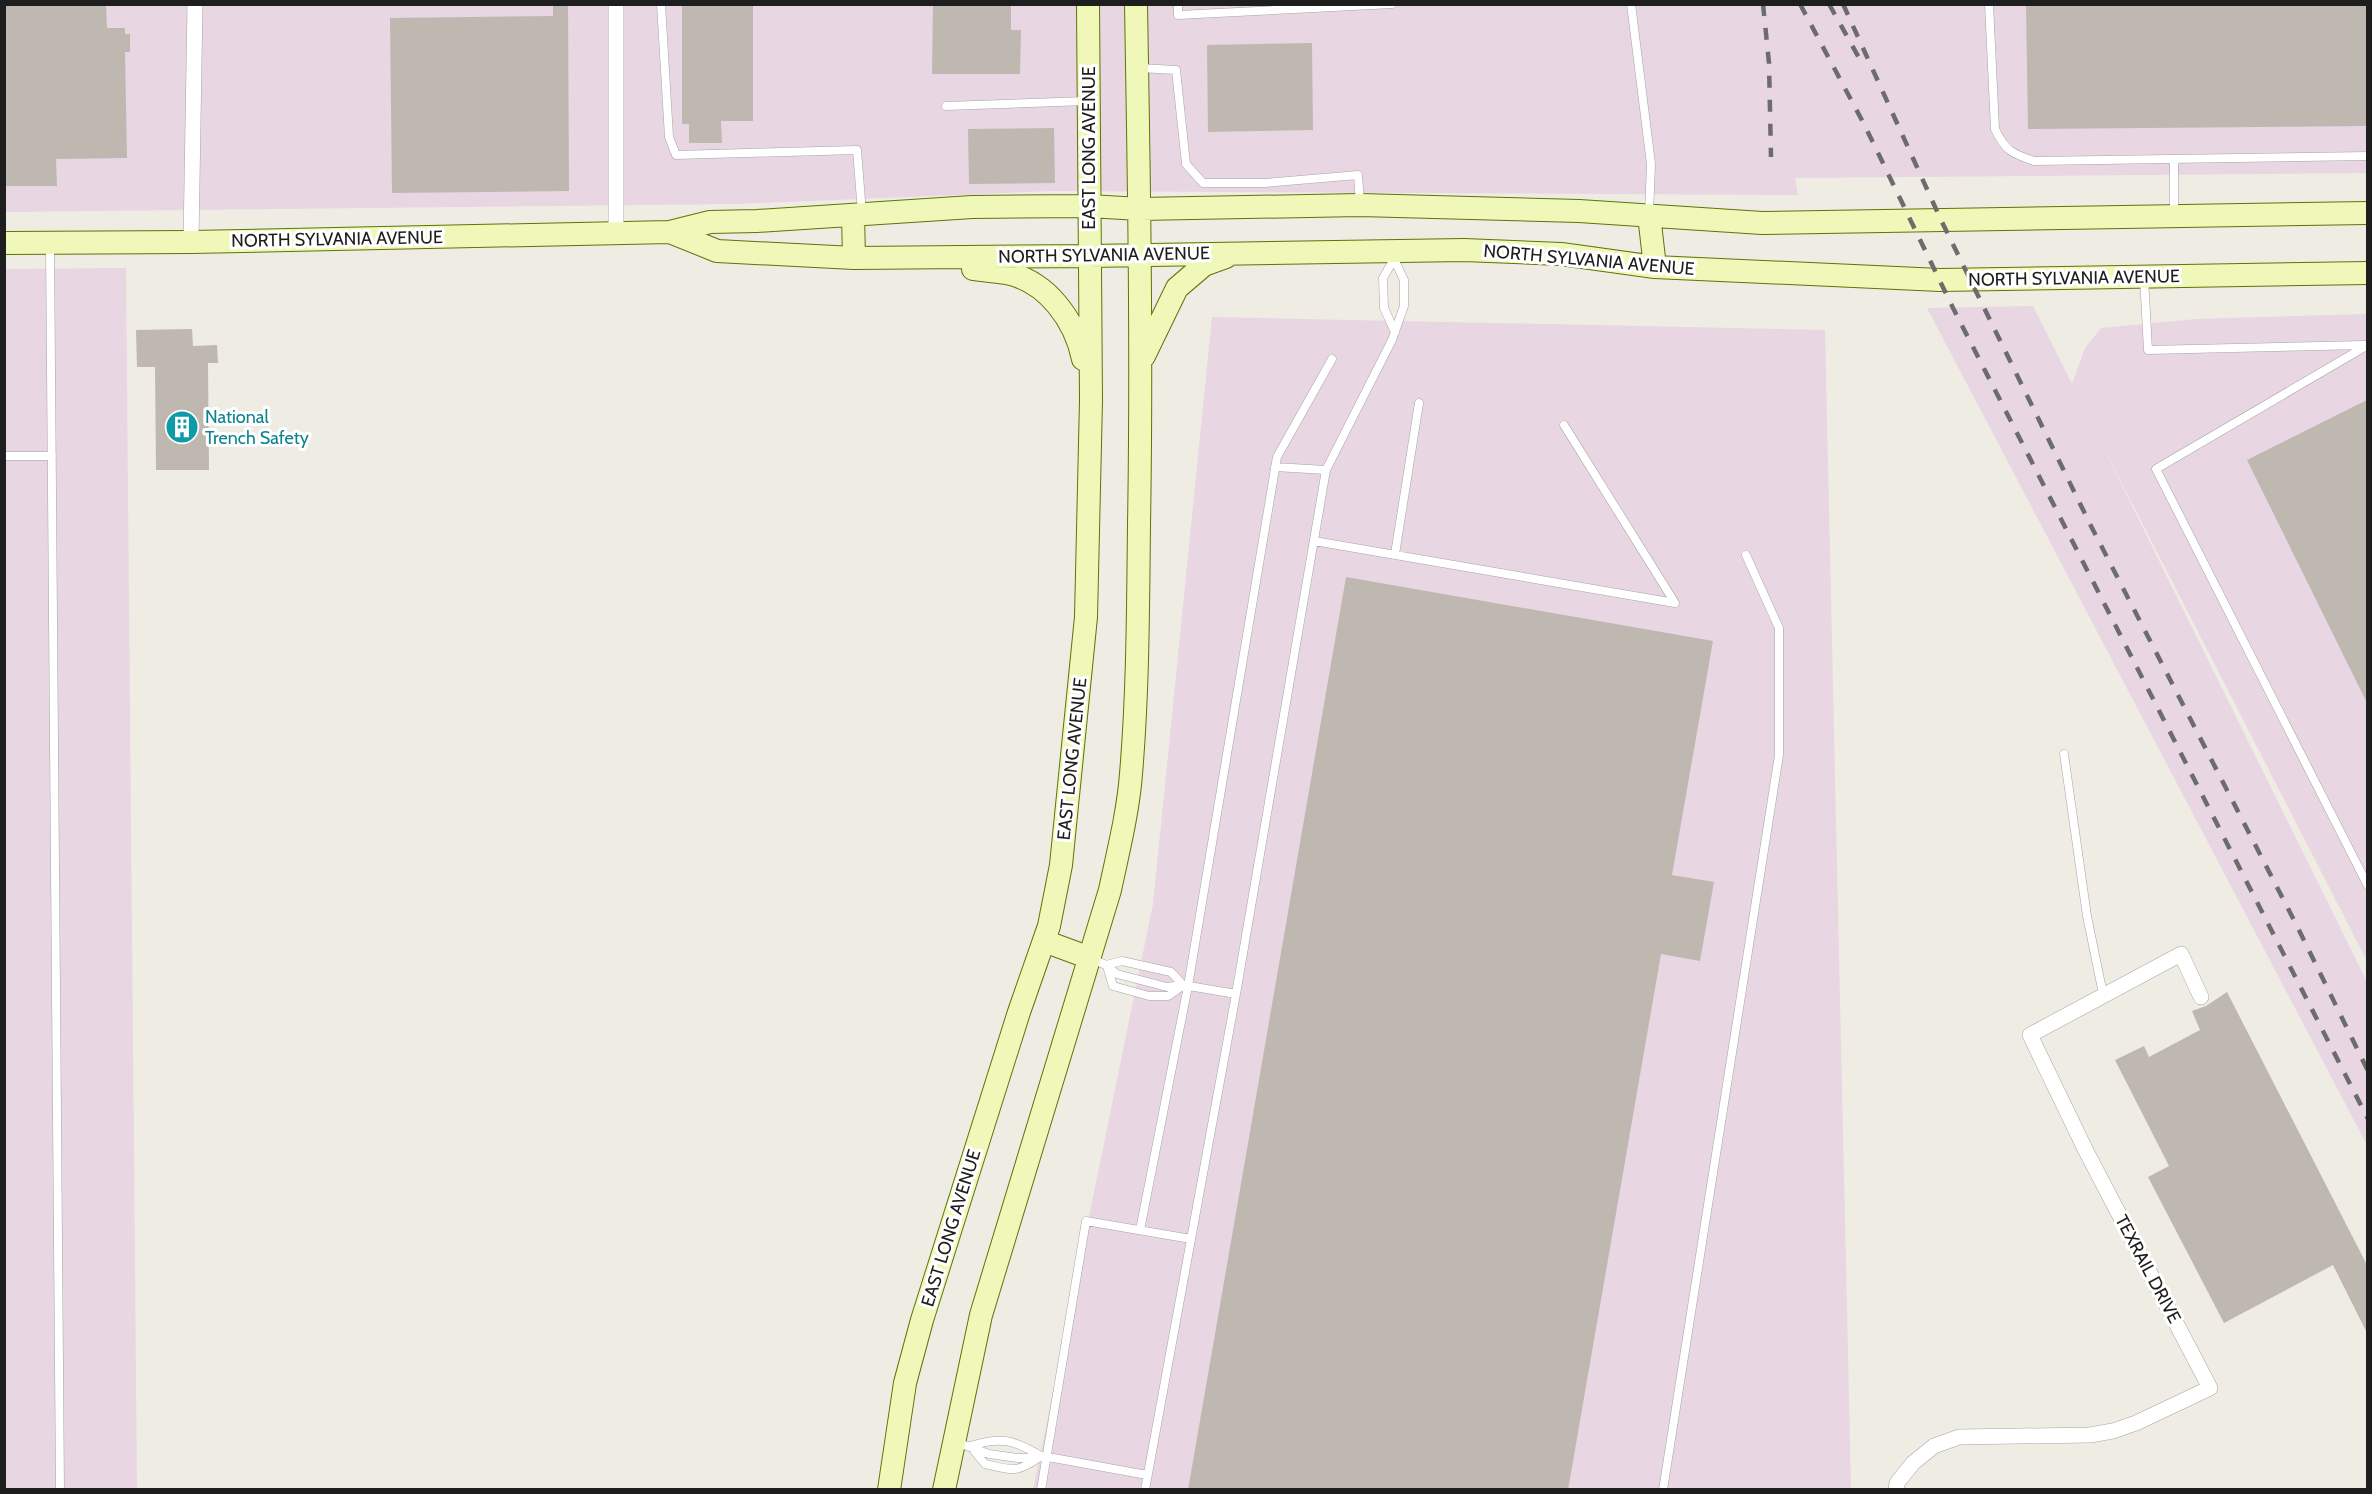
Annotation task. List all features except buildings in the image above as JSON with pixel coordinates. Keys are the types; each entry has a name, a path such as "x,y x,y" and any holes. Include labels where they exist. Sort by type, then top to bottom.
{"main road":[{"name":"EAST LONG AVENUE","path":"890,1490 905,1383 919,1331 1019,1012 1044,941 1061,865 1086,617 1091,400 1088,4"},
{"path":"944,1490 962,1444 981,1315 1098,961 1131,776 1137,667 1140,366 1136,4"},
{"name":"NORTH SYLVANIA AVENUE","path":"4,243 191,242 670,232 710,222 972,207 1089,206 1140,209 1360,205 1579,211 1762,223 2367,213"},
{"path":"857,215 865,258 1008,273 1033,284 1054,300 1070,322 1080,347 1091,400"},
{"path":"1649,215 1655,267"},
{"name":"NORTH SYLVANIA AVENUE","path":"670,232 717,251 865,258 1238,252 1394,255 1464,250 1561,254 1655,267 1940,280 2367,273"},
{"path":"1140,366 1176,288 1204,265 1238,252"},
{"path":"1044,941 1098,961"}],"street":[{"path":"191,242 195,4"},
{"path":"616,4 616,234"},
{"name":"TEXRAIL DRIVE","path":"1896,1490 1897,1483 1913,1463 1934,1446 1959,1437 2090,1435 2113,1431 2136,1423 2210,1388 2086,1151 2030,1035 2181,954 2201,997"}],"lane":[{"path":"662,4 669,137 676,155 857,150 857,215"},
{"path":"1178,4 1178,15 1392,4"},
{"path":"1631,4 1651,164 1649,215"},
{"path":"1989,4 1995,129 2002,144 2015,155 2034,161 2367,156"},
{"path":"1137,68 1176,69 1186,164 1203,183 1265,183 1358,175 1360,205"},
{"path":"946,106 1089,101"},
{"path":"2174,159 2174,217"},
{"path":"50,243 60,1490"},
{"path":"1394,255 1383,278 1384,308 1395,332"},
{"path":"1145,1490 1236,994 1326,470 1395,332 1404,306 1404,280 1394,255"},
{"path":"2144,277 2148,350 2367,345 2156,469 2367,886"},
{"path":"1140,1230 1186,986 1277,457 1332,359"},
{"path":"1395,554 1419,403"},
{"path":"1314,541 1675,603 1564,425"},
{"path":"4,456 51,456"},
{"path":"1275,467 1326,470"},
{"path":"1663,1490 1779,755 1779,628 1746,555"},
{"path":"2064,754 2087,916 2103,994"},
{"path":"1098,961 1122,961 1171,972 1186,986"},
{"path":"1098,961 1113,986 1149,996 1168,996 1186,986"},
{"path":"1098,961 1117,974 1167,987 1186,986 1236,994"},
{"path":"1041,1490 1086,1221 1191,1239"},
{"path":"962,1444 992,1439 1021,1444 1045,1457"},
{"path":"962,1444 989,1454 1018,1458 1045,1457 1147,1475"}],"shaded area":[{"path":"4,5 2367,5 2367,173 1795,178 1798,195 1052,191 736,204 5,212"},
{"path":"126,268 137,1489 5,1489 4,269"},
{"path":"2033,306 2072,384 2085,348 2101,328 2196,319 2367,314 2367,961 2099,439 2367,982 2367,1145 1927,308"},
{"path":"1212,317 1825,330 1851,1489 1033,1490 1153,904"}],"railway":[{"path":"1763,4 1769,63 1771,157"},
{"path":"1800,4 1865,126 1953,308 2368,1119"},
{"path":"1829,4 1863,65"},
{"path":"1843,4 1941,220 2091,526 2297,926 2368,1071"}],"place":[{"name":"National Trench Safety","path":"182,427"}]}
